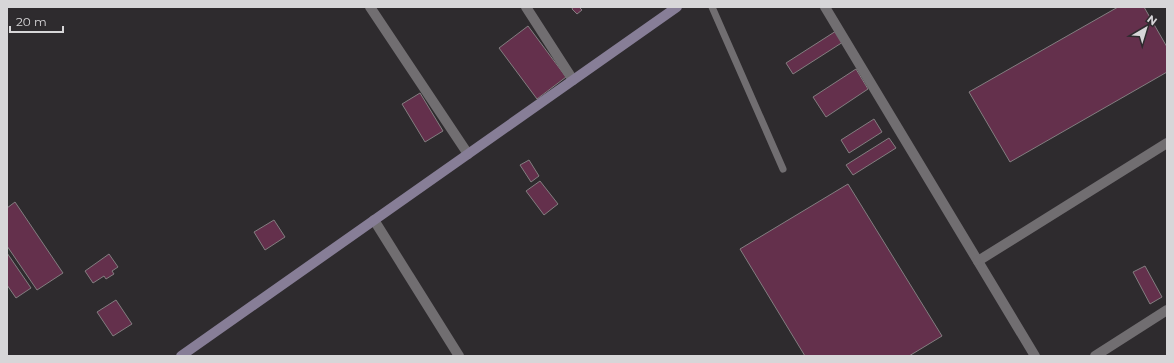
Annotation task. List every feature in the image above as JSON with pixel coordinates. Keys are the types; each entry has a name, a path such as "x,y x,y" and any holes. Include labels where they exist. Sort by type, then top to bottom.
{"street":[{"path":"370,7 468,154"},
{"path":"526,7 573,80"},
{"path":"181,356 677,7"},
{"path":"825,7 1035,356"},
{"path":"978,260 1167,143"},
{"path":"374,220 459,356"},
{"path":"1095,356 1167,310"}],"lane":[{"path":"712,7 783,169"}],"building":[{"path":"573,7 579,7 582,10 577,14 572,9"},
{"path":"1118,7 1144,7 1167,47 1167,72 1010,162 969,92"},
{"path":"528,26 566,77 537,99 499,48"},
{"path":"836,31 843,42 793,74 786,63"},
{"path":"856,69 868,89 826,117 813,97"},
{"path":"420,93 443,131 425,142 402,104"},
{"path":"874,119 882,132 849,153 841,140"},
{"path":"889,138 896,148 853,175 846,165"},
{"path":"529,160 539,176 531,182 520,165"},
{"path":"540,181 558,204 544,215 526,191"},
{"path":"848,184 942,336 909,356 805,356 740,249"},
{"path":"15,202 63,273 37,290 7,246 7,208"},
{"path":"274,220 285,237 265,250 254,232"},
{"path":"7,253 31,288 16,298 7,285"},
{"path":"109,254 118,267 112,271 114,274 106,279 104,276 93,283 85,271"},
{"path":"1145,266 1162,297 1150,304 1133,272"},
{"path":"116,300 132,324 113,336 97,312"}]}
